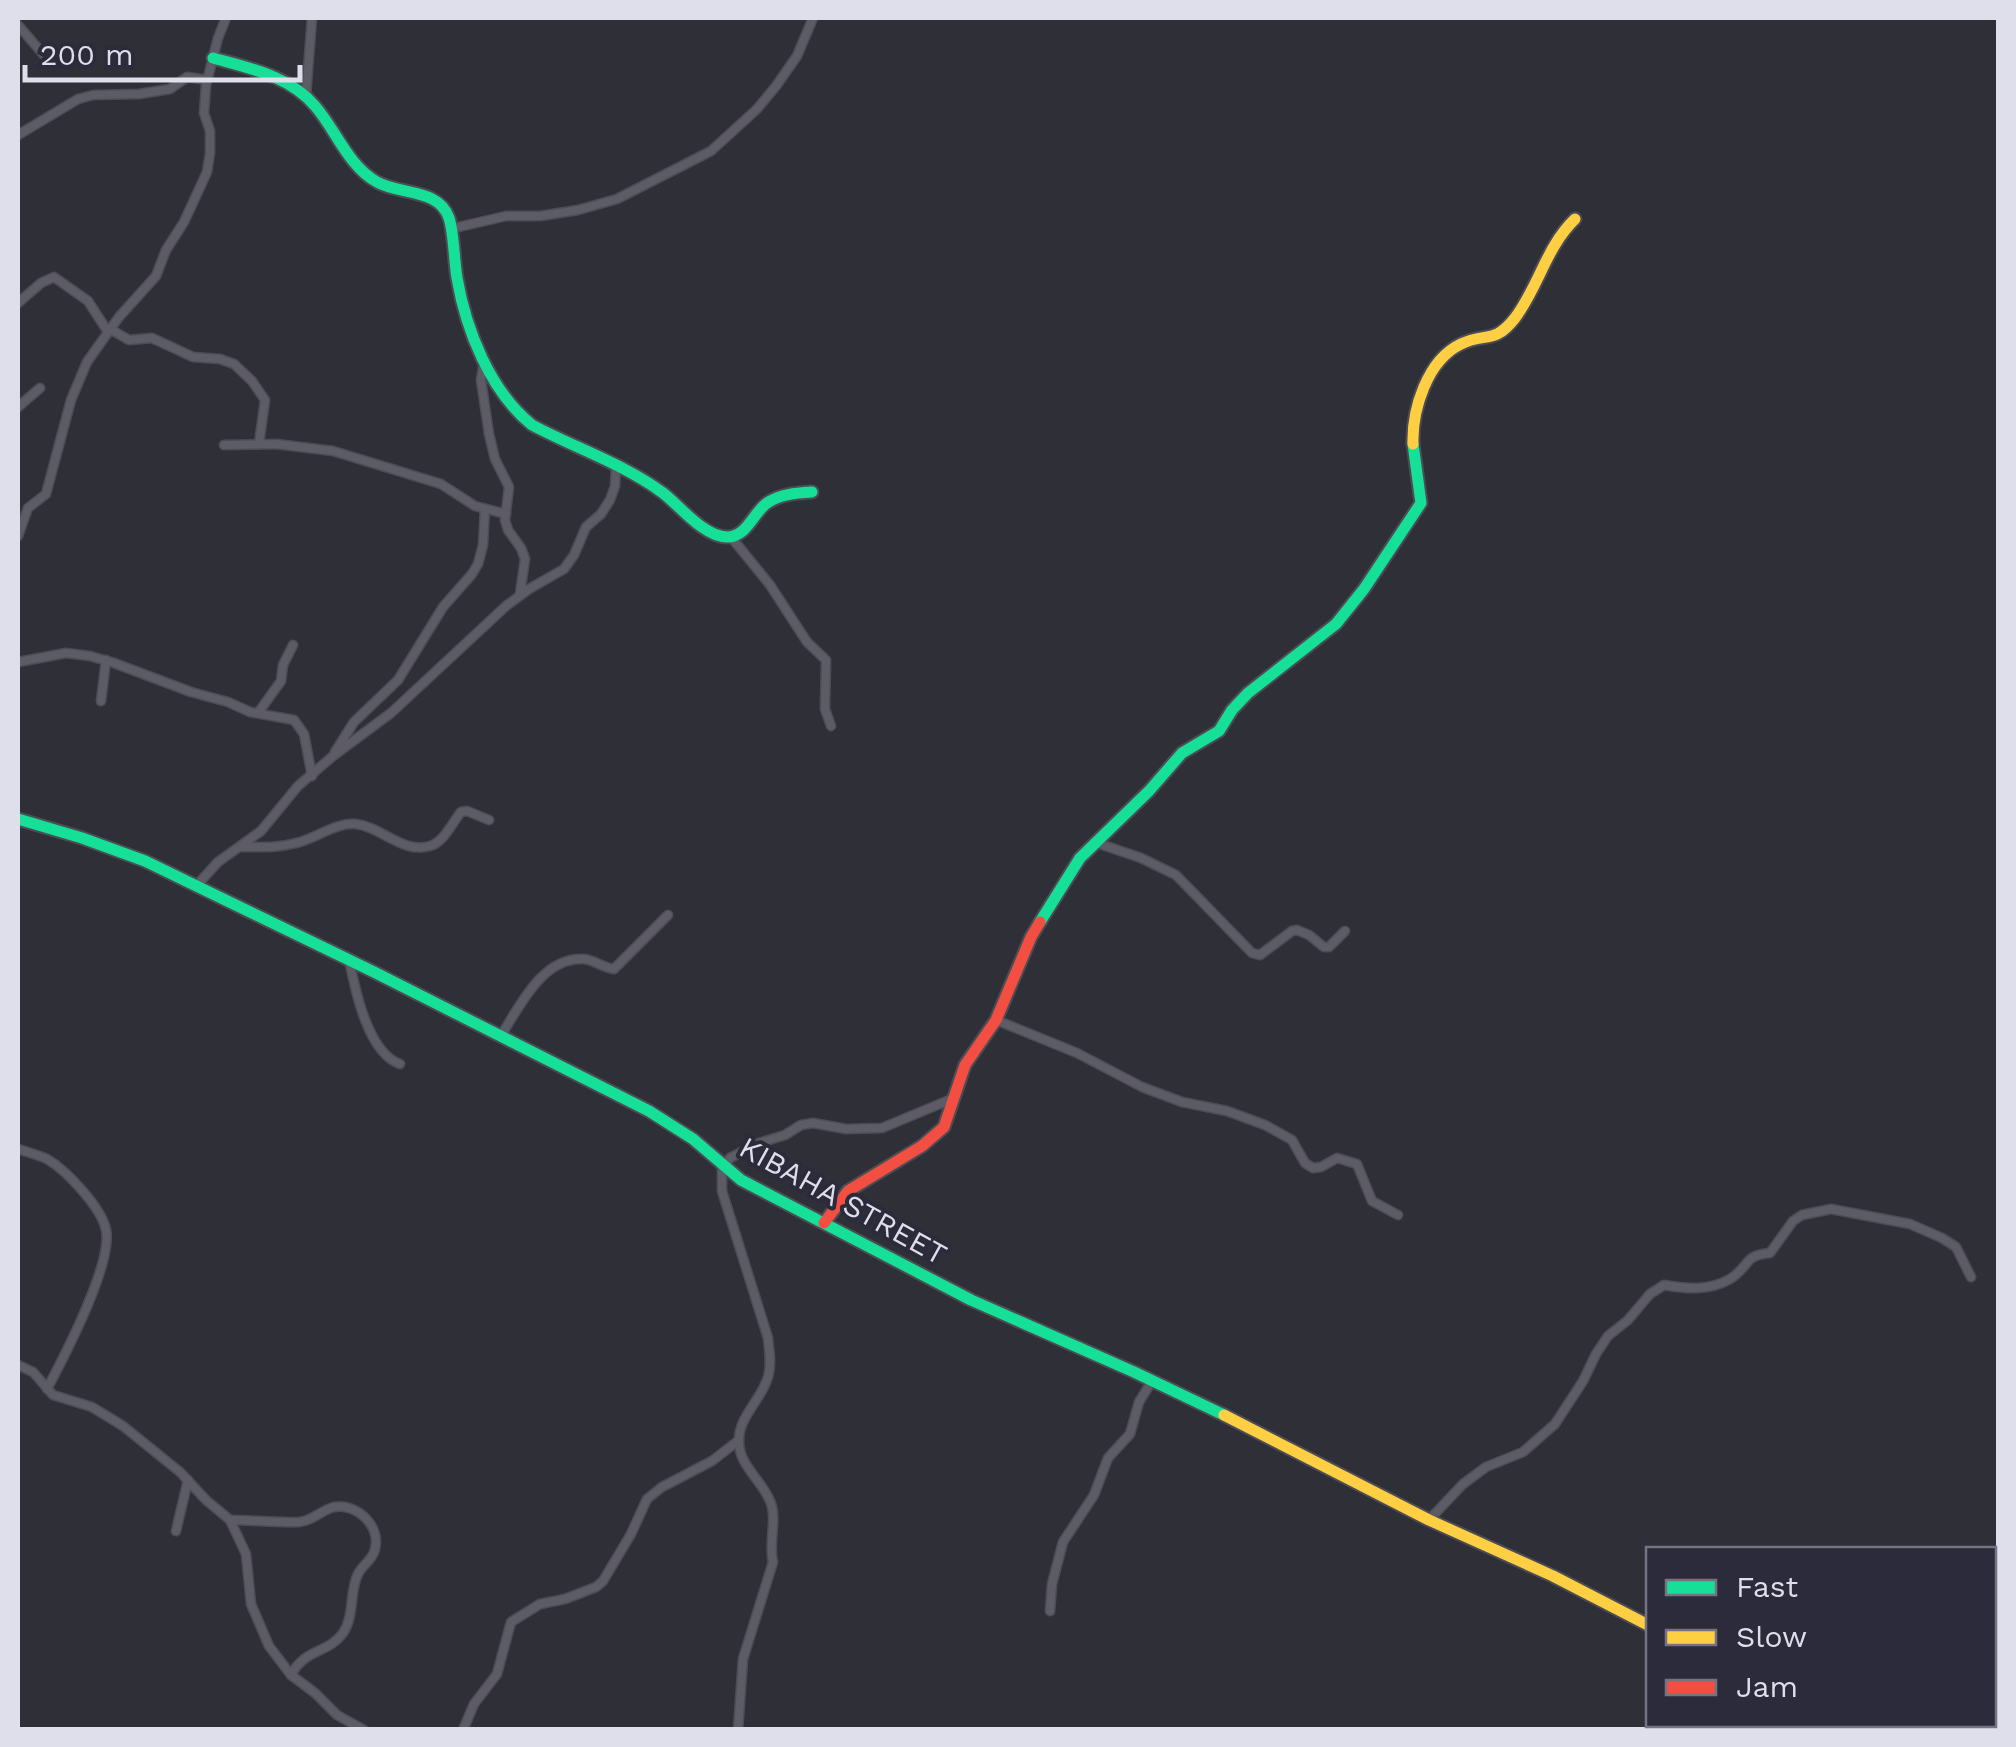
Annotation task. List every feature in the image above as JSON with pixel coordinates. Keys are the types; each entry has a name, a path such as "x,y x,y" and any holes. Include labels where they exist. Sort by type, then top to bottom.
{"street":[{"path":"18,536 28,508 46,494 76,385 109,330 156,276 206,172 210,154 210,131 204,112 207,80 226,18"},
{"path":"306,96 312,18"},
{"path":"450,229 506,216 578,210 618,199 711,151 776,86 797,56 812,18"},
{"path":"18,25 50,61"},
{"path":"213,58 270,75 306,96 367,175 384,185 431,197 444,207 462,308 484,362 517,414 549,435 644,480 723,537 739,533 770,501 812,492"},
{"path":"18,136 78,99 170,90 187,77 207,80"},
{"path":"824,1223 848,1191 940,1133 972,1052 996,1020 1026,948 1080,858 1149,791 1182,752 1219,731 1248,693 1348,611 1421,503 1413,430 1418,405 1431,377 1457,346 1493,338 1505,329 1520,310 1553,244 1575,219"},
{"path":"18,303 54,277 88,301 109,330 129,340 152,338 193,357 234,364 264,400 259,444"},
{"path":"484,362 482,380 489,434 495,459 509,487 508,530 524,559 520,594"},
{"path":"18,407 40,388"},
{"path":"224,445 291,444 333,451 440,484 465,501 506,514"},
{"path":"198,885 218,862 261,831 291,794 333,756 390,713 520,594 553,577 570,562 586,527 610,500 616,467"},
{"path":"333,756 354,722 398,680 443,607 472,574 483,545 484,509"},
{"path":"731,537 770,584 807,642 826,660 825,709 831,726"},
{"path":"258,713 281,681 293,645"},
{"path":"18,662 66,653 106,660 258,713 287,717 300,725 304,734 312,776"},
{"path":"101,702 106,660"},
{"path":"241,847 298,843 342,824 380,832 393,842 428,847 438,843 461,812 488,820"},
{"name":"KIBAHA STREET","path":"18,819 106,846 198,885 348,959 649,1110 694,1139 752,1186 971,1300 1152,1381 1646,1624"},
{"path":"1094,842 1176,875 1252,953 1260,955 1292,932 1303,932 1324,948 1329,947 1345,931"},
{"path":"500,1037 549,970 584,959 614,969 668,915"},
{"path":"348,959 370,1029 387,1058 400,1064"},
{"path":"996,1020 1182,1102 1226,1111 1265,1125 1292,1140 1305,1163 1313,1168 1337,1158 1357,1164 1372,1201 1398,1215"},
{"path":"738,1730 743,1659 772,1566 772,1505 744,1463 738,1440 742,1424 768,1378 770,1355 722,1191 724,1166 742,1150 785,1136 804,1124 846,1130 882,1128 954,1098"},
{"path":"18,1149 42,1157 63,1172 96,1209 107,1231 106,1250 80,1324 47,1389"},
{"path":"1429,1520 1463,1484 1486,1467 1522,1452 1555,1424 1608,1336 1650,1294 1664,1286 1688,1290 1730,1279 1753,1256 1770,1252 1802,1215 1831,1209 1910,1224 1956,1247 1971,1277"},
{"path":"18,1365 33,1372 60,1399 92,1407 110,1417 160,1454 230,1520 246,1554 248,1593 269,1646 290,1675 337,1715 364,1730"},
{"path":"1050,1610 1063,1542 1094,1496 1108,1458 1130,1434 1139,1402 1152,1381"},
{"path":"463,1730 474,1704 497,1674 511,1622 540,1604 596,1587 612,1566 647,1499 712,1461 738,1440"},
{"path":"176,1530 188,1480"},
{"path":"230,1520 308,1521 330,1508 340,1507 362,1514 376,1537 375,1553 357,1575 352,1610 342,1635 301,1660 290,1675"}],"traffic: fast":[{"path":"213,58 268,74 294,87 323,115 350,157 367,175 386,186 428,197 444,208 451,224 461,298 482,358 504,395 532,425 648,483 701,527 718,536 740,533 772,500 812,492"},
{"path":"1040,922 1080,858 1182,753 1219,731 1248,693 1336,624 1364,589 1421,503 1413,444"},
{"path":"18,819 145,861 374,972 649,1111 693,1139 741,1180 971,1300 1224,1415"}],"traffic: slow":[{"path":"1413,444 1419,402 1439,362 1461,344 1495,335 1508,326 1557,242 1575,219"},
{"path":"1224,1415 1429,1520 1553,1576 1646,1624"}],"traffic: jam":[{"path":"824,1223 848,1191 922,1146 944,1127 965,1065 996,1020 1040,922"}]}
